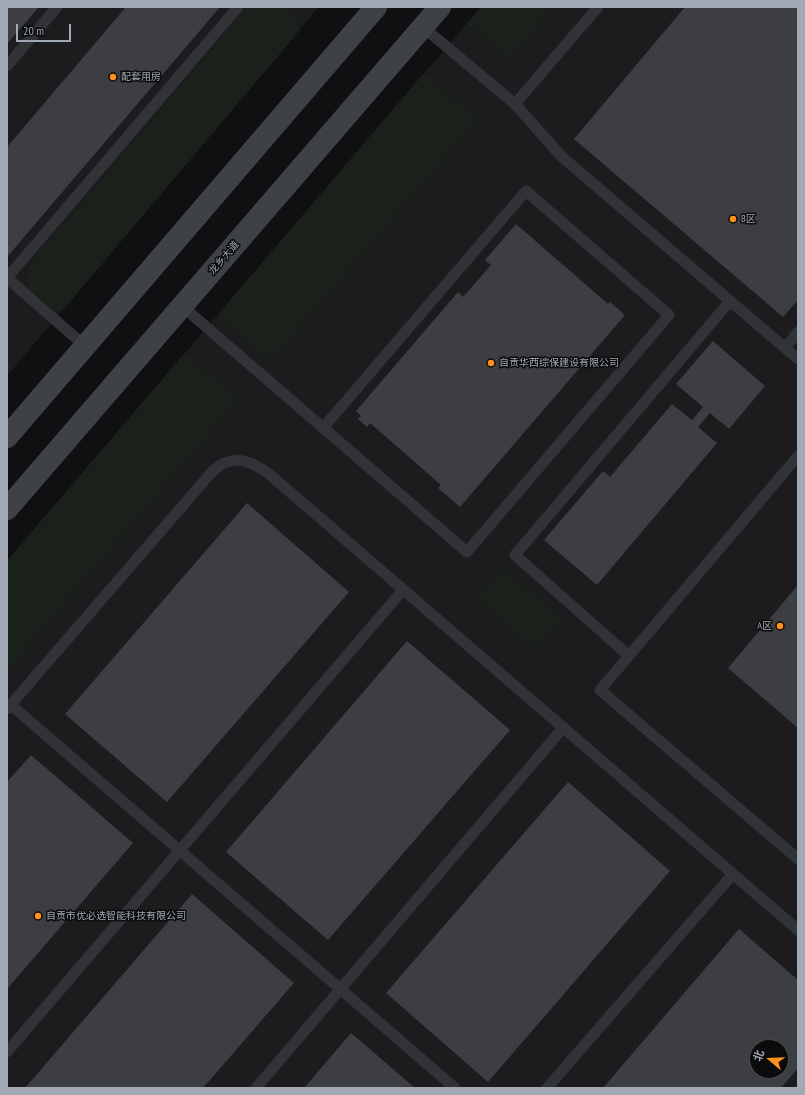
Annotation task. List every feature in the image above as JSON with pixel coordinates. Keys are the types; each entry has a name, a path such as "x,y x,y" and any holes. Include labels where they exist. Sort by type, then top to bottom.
{"main road":[{"path":"7,437 376,7"},
{"name":"龙乡大道","path":"7,509 440,7"}],"lane":[{"path":"7,66 58,7"},
{"path":"85,346 7,278 238,7"},
{"path":"516,104 598,7"},
{"path":"423,27 516,104 561,156 798,359"},
{"path":"182,306 322,428 467,552 669,315 526,191 322,428"},
{"path":"629,656 515,555 730,300"},
{"path":"785,348 798,332"},
{"path":"798,456 600,690 798,859"},
{"path":"454,1088 180,851 9,707 219,464 230,460 242,460 254,464 268,473 798,930"},
{"path":"7,1052 403,590"},
{"path":"256,1088 563,728"},
{"path":"547,1088 733,874"}],"shaded area":[{"path":"7,7 319,7 7,376"},
{"path":"248,7 292,7 300,30 62,311 52,309 30,289 27,279 29,266"},
{"path":"481,7 798,7 798,1088 7,1088 7,561"},
{"path":"481,7 554,7 509,59 467,23"},
{"path":"424,73 478,119 271,361 220,318 220,312"},
{"path":"183,355 189,356 238,400 7,671 7,561"},
{"path":"503,568 562,618 536,650 477,600"}],"building":[{"path":"7,7 39,7 7,44"},
{"name":"配套用房","path":"126,7 220,7 7,257 7,147"},
{"name":"B区","path":"685,7 798,7 798,300 783,317 574,139"},
{"name":"自贡华西综保建设有限公司","path":"516,224 608,304 610,302 625,315 460,507 438,488 441,485 370,423 367,427 358,419 361,416 356,411 458,292 463,297 491,265 485,260"},
{"path":"713,341 765,386 729,429 710,413 698,427 717,443 597,585 544,540 603,471 610,477 672,404 692,420 703,407 676,384"},
{"path":"247,503 349,592 167,802 65,714"},
{"name":"A区","path":"798,585 798,728 728,668"},
{"path":"407,641 510,730 328,940 226,852"},
{"name":"自贡市优必选智能科技有限公司","path":"31,755 133,843 7,989 7,782"},
{"path":"568,782 670,871 488,1082 386,993"},
{"path":"192,894 294,983 203,1088 25,1088"},
{"path":"739,929 798,980 798,1068 789,1079 789,1039 749,1039 749,1079 789,1079 781,1088 603,1088"},
{"path":"351,1033 415,1088 304,1088"}],"place":[{"name":"配套用房","path":"113,77"},
{"name":"B区","path":"733,219"},
{"name":"自贡华西综保建设有限公司","path":"491,363"},
{"name":"A区","path":"780,626"},
{"name":"自贡市优必选智能科技有限公司","path":"38,916"}]}
